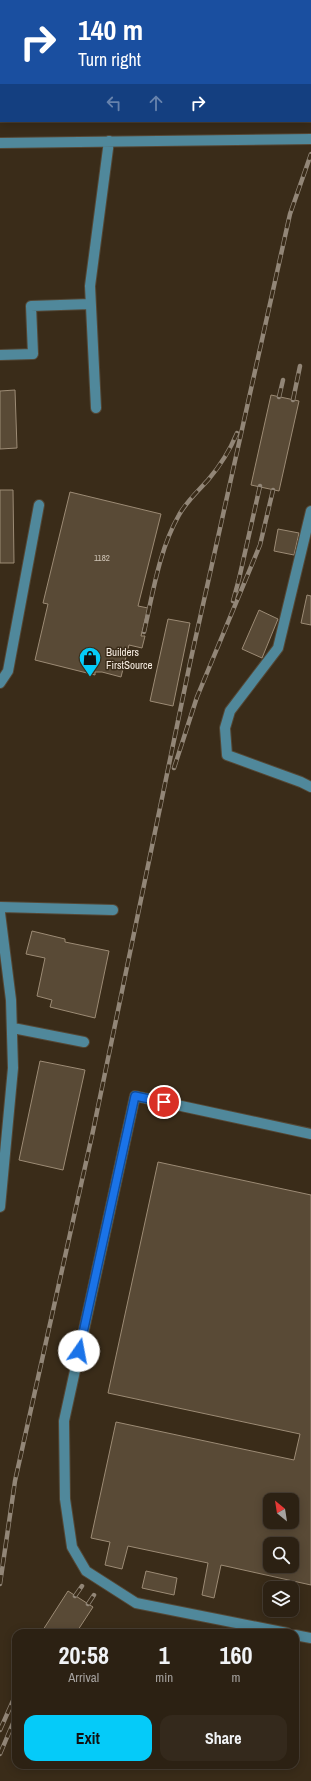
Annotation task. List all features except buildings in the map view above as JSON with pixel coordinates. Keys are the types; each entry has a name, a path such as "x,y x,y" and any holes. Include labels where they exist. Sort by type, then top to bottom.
{"street":[{"path":"0,142 311,139"},
{"path":"96,408 90,304 91,274 109,141"},
{"path":"0,355 33,354 31,306 90,304"},
{"path":"0,683 8,671 39,505"},
{"path":"311,511 278,648 230,711 225,728 227,755 302,782 311,787"},
{"path":"0,907 113,910"},
{"path":"0,913 13,1028 13,1068 0,1207"},
{"path":"13,1028 84,1042"},
{"path":"267,1629 136,1603 86,1571 72,1547 65,1499 64,1421 135,1096 311,1134"},
{"path":"299,1636 311,1638"}],"railway":[{"path":"0,1584 15,1481 93,1131 190,663 290,214 311,154"},
{"path":"293,400 300,366"},
{"path":"279,397 283,380"},
{"path":"144,632 157,572 172,528 185,506 221,463 237,433"},
{"path":"233,601 260,486"},
{"path":"174,768 197,697 260,545 273,490"},
{"path":"75,1596 82,1586"},
{"path":"88,1604 94,1595"},
{"path":"0,1730 12,1703"},
{"path":"0,1754 12,1726"}],"place":[{"name":"Builders FirstSource","path":"90,678"}],"route":[{"path":"79,1351 90,1295 135,1096 164,1102"}]}
